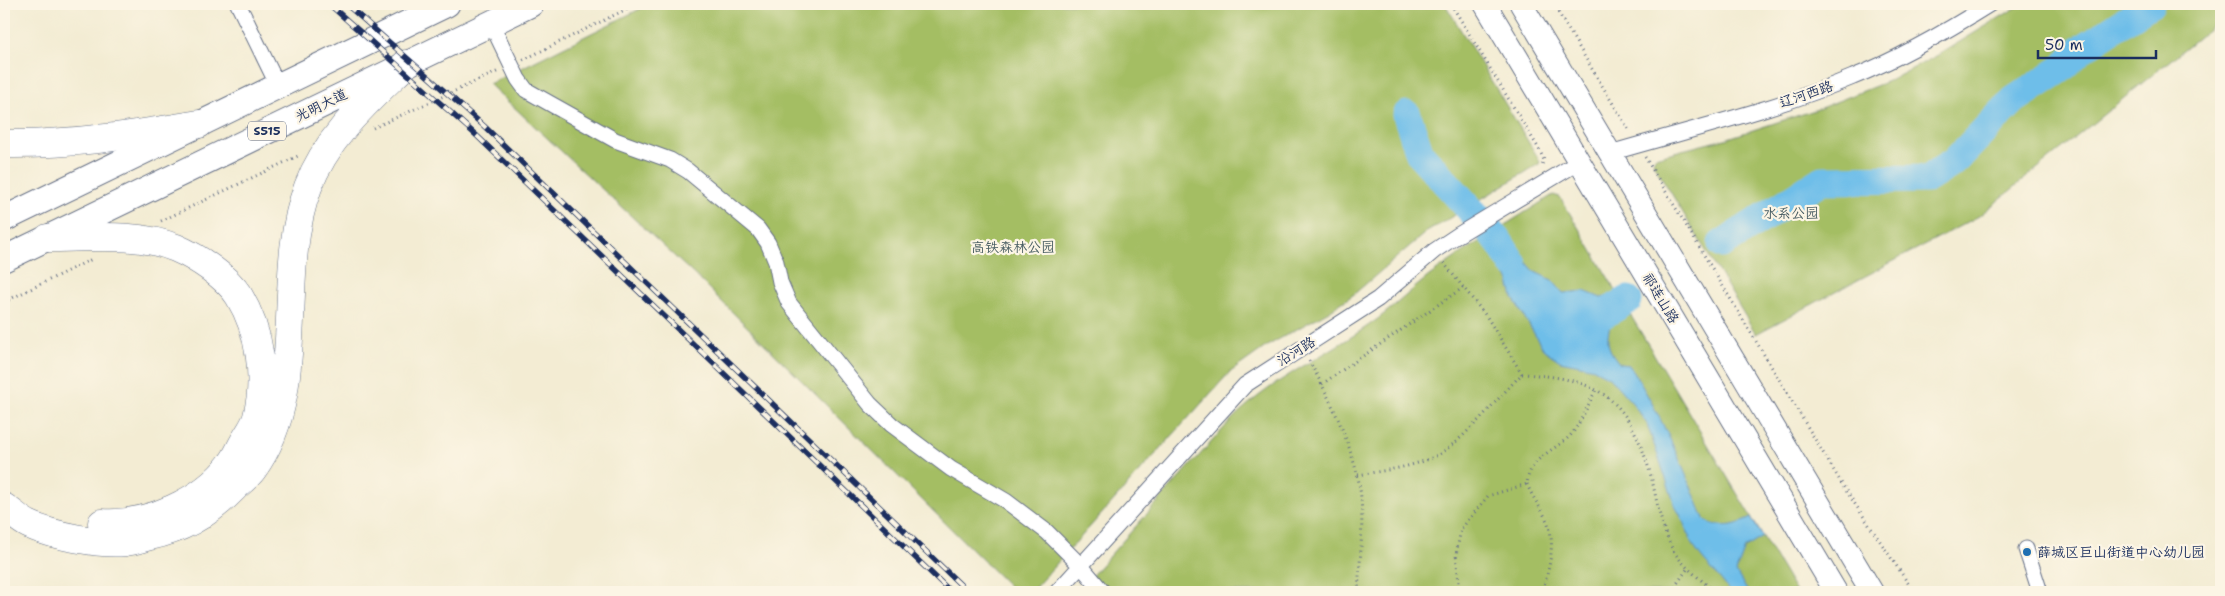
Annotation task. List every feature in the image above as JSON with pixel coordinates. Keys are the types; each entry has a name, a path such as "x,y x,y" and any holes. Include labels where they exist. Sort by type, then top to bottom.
{"highway":[{"path":"4,506 28,524 77,539 123,542 170,532 215,508 253,470 274,430 284,389 289,343 293,243 308,187 327,149 352,116 406,64"},
{"path":"4,144 37,144 111,139 199,124"},
{"path":"4,487 35,509 77,521 118,524 157,515 200,494 231,464 257,419 263,382 256,336 238,295 208,265 175,248 129,237 48,238"}],"main road":[{"name":"S515","path":"4,219 447,4"},
{"name":"光明大道","path":"4,259 531,4"},
{"name":"祁连山路","path":"1485,4 1836,592"},
{"path":"1521,4 1872,592"}],"street":[{"path":"238,4 278,86"},
{"name":"辽河西路","path":"1610,153 1745,114 1854,77 1916,47 1990,4"},
{"path":"492,23 518,79 526,90 615,140 670,160 688,171 758,229 768,243 776,262 780,282 789,302 870,404 892,425 951,469 1029,518 1081,566 1103,592"},
{"name":"沿河路","path":"1057,592 1245,385 1378,299 1434,251 1579,162"},
{"path":"2026,549 2040,592"}],"path":[{"path":"1452,4 1539,149 1544,160 1540,170"},
{"path":"1553,4 1845,489 1914,592"},
{"path":"1434,251 1487,317 1522,374"},
{"path":"1322,384 1464,287"},
{"path":"1301,348 1322,384 1358,474 1360,543 1358,592"},
{"path":"1358,474 1401,467 1430,459 1452,445 1522,374 1552,375 1580,382 1607,394 1624,414 1636,436 1650,475 1664,530 1671,548 1688,568 1715,592"},
{"path":"1542,592 1549,572 1551,543 1546,520 1532,498 1527,484 1528,474 1541,456 1570,436 1596,390"},
{"path":"1460,592 1456,555 1461,529 1488,496 1527,484"},
{"path":"1674,592 1676,585 1688,568"}],"green space":[{"name":"高铁森林公园","path":"650,4 1445,4 1540,161 1539,164 1425,233 1353,295 1329,311 1267,346 1229,373 1031,592 1015,592 701,281 489,84"},
{"name":"水系公园","path":"2022,4 2221,4 2221,19 1979,216 1756,334 1653,163 1655,157 1725,139 1818,109 1891,80 1938,55"},
{"path":"1553,195 1560,197 1796,592 1077,592 1232,419 1249,403 1267,389 1379,318 1429,276 1459,255"}],"water":[{"path":"1503,226 1517,251 1535,272 1552,280 1563,293 1584,291 1601,298 1618,294 1630,313 1610,326 1609,346 1620,364 1629,365 1641,383 1680,461 1705,521 1728,526 1751,518 1763,537 1745,548 1736,572 1748,592 1730,592 1693,545 1676,508 1647,424 1634,405 1609,377 1590,367 1560,361 1544,350 1513,298 1509,281 1482,239"}],"waterway":[{"path":"1722,244 1822,180 1927,179 1954,162 2014,100 2061,69 2082,49 2150,4"},
{"path":"1407,115 1420,154 1497,239 1513,264"},
{"path":"1589,323 1628,300"}],"railway":[{"path":"329,4 476,135 951,592"},
{"path":"346,4 484,126 968,592"}],"place":[{"name":"薛城区巨山街道中心幼儿园","path":"2027,552"}]}
